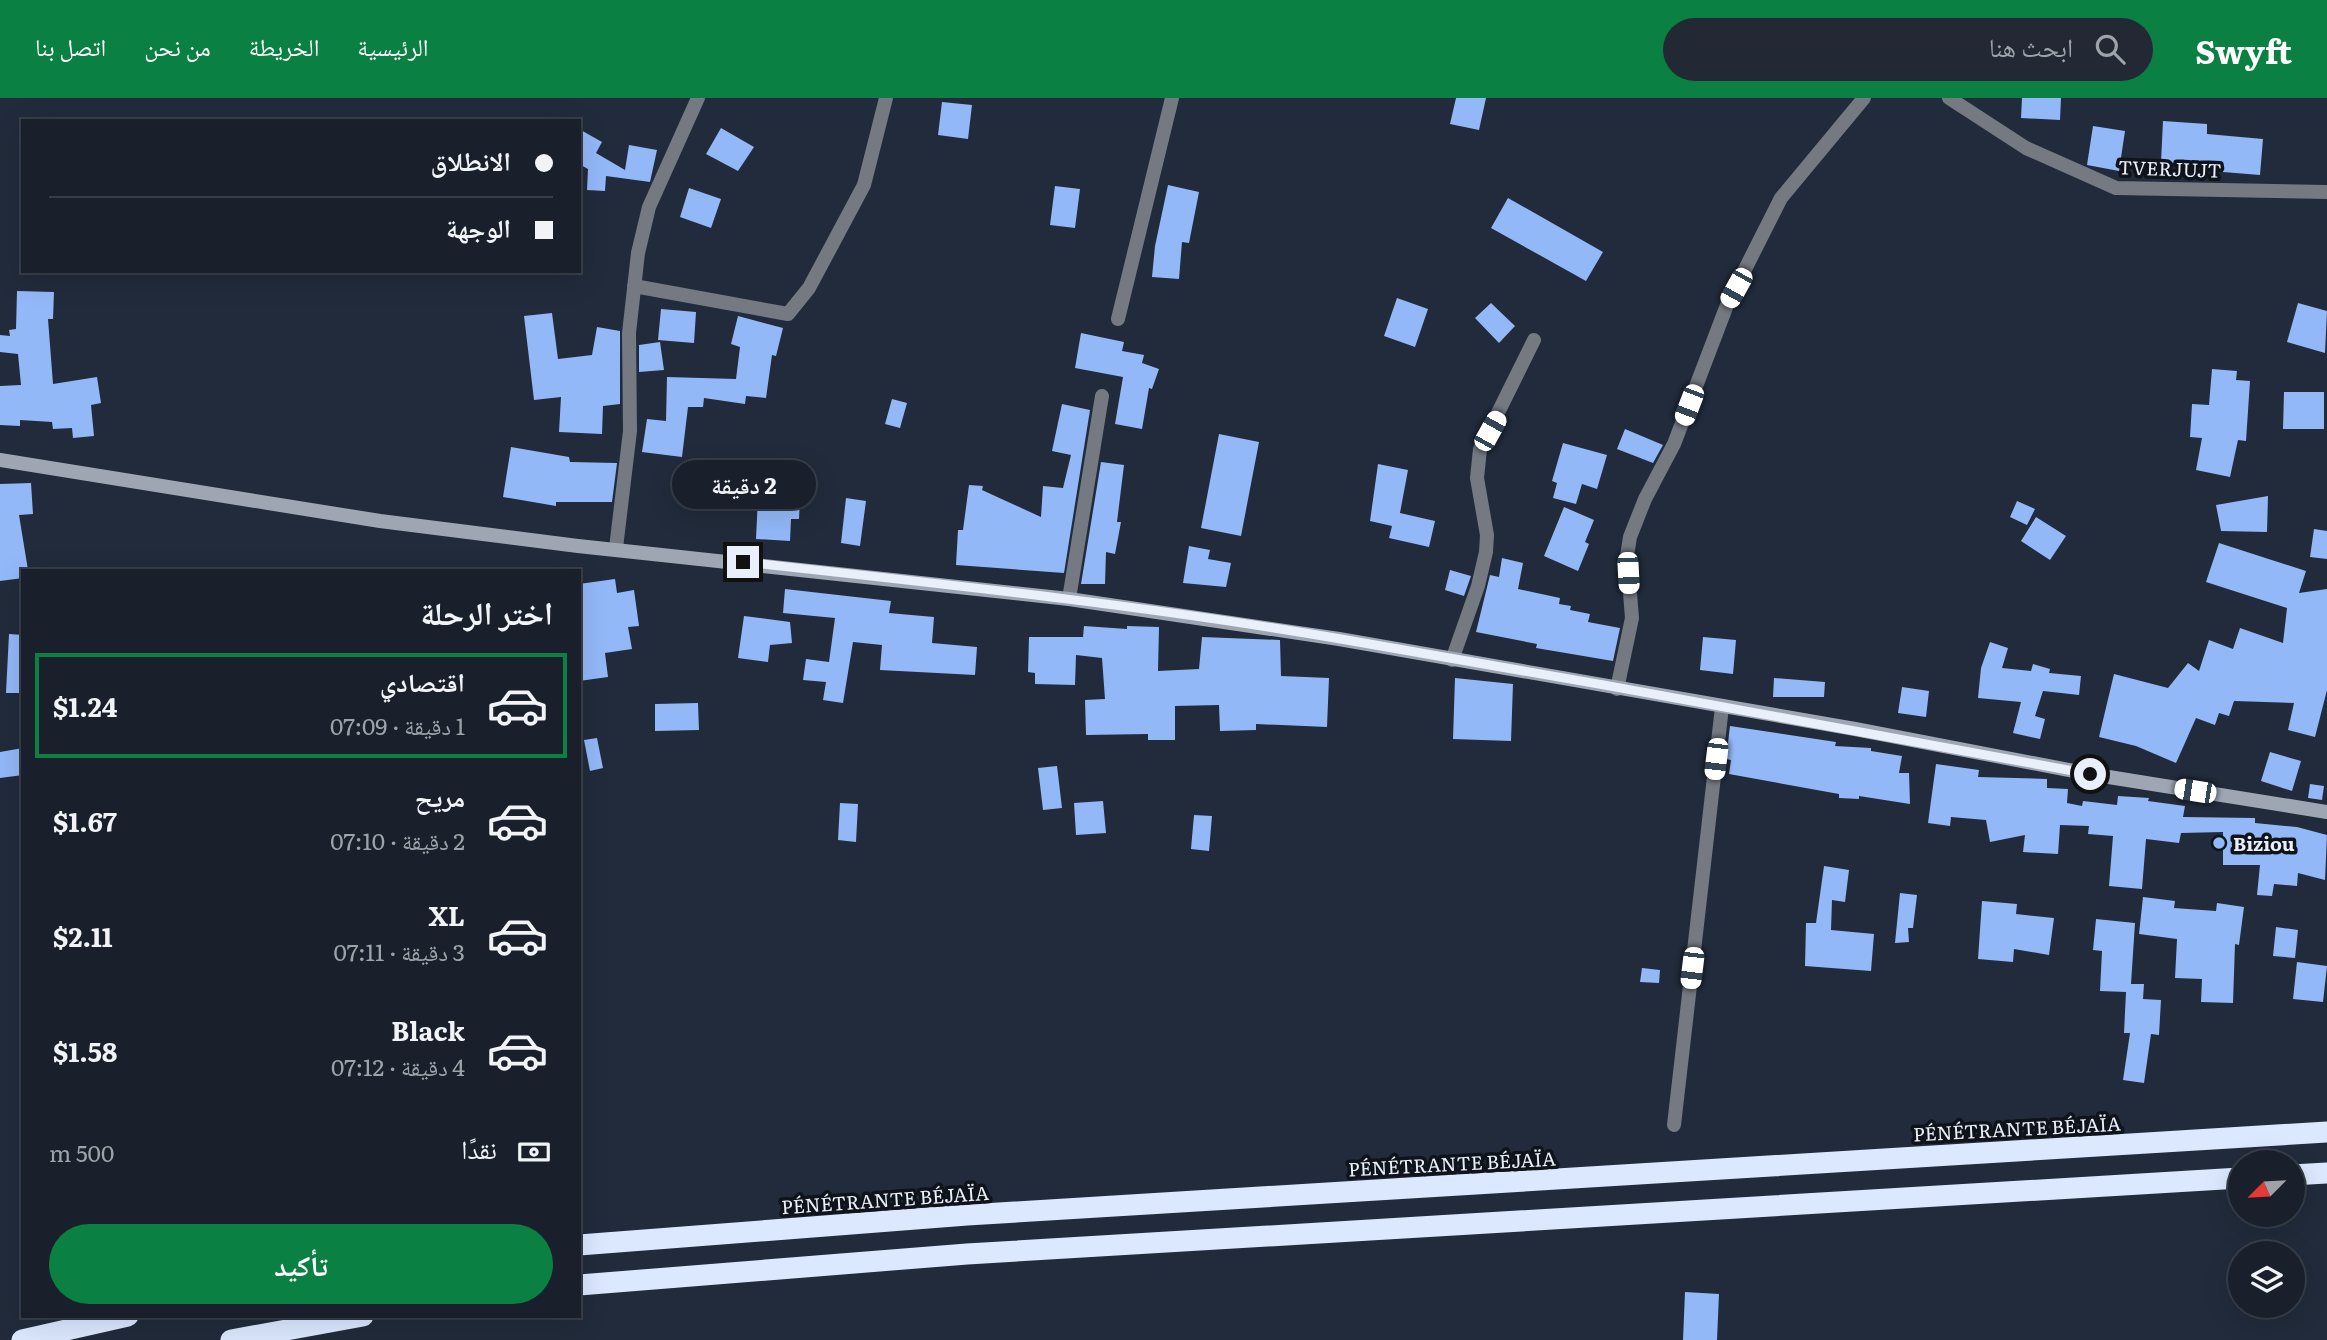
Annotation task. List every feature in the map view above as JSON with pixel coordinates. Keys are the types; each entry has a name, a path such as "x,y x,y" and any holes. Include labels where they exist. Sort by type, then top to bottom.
{"highway":[{"name":"PÉNÉTRANTE BÉJAÏA","path":"581,1245 967,1215 2327,1132"},
{"path":"2305,1174 2327,1173"},
{"path":"581,1285 967,1254 2228,1179"},
{"path":"22,1340 119,1318"},
{"path":"231,1340 352,1318"}],"main road":[{"path":"0,460 380,521 578,546 1069,599 1339,639 2090,774 2327,812"}],"street":[{"path":"616,548 630,431 629,333 634,286 649,206 698,98"},
{"path":"634,286 788,314 809,288 864,185 886,98"},
{"path":"1118,319 1172,98"},
{"path":"1617,690 1632,618 1626,556 1630,537 1645,499 1674,444 1727,305 1781,198 1864,98"},
{"name":"TVERJUJT","path":"1949,98 2026,148 2116,188 2327,192"},
{"path":"1452,660 1478,586 1486,552 1488,535 1477,478 1480,449 1534,340"},
{"path":"1069,599 1102,396"},
{"path":"1674,1125 1722,707"}],"building":[{"path":"1456,98 1486,98 1479,130 1450,124"},
{"path":"2022,98 2061,98 2060,120 2021,118"},
{"path":"942,102 972,105 968,139 938,135"},
{"path":"2163,121 2207,124 2207,134 2263,139 2260,175 2223,172 2223,166 2161,162"},
{"path":"2093,126 2125,131 2119,171 2087,165"},
{"path":"721,128 754,147 738,171 706,154"},
{"path":"581,130 602,142 596,153 625,170 629,145 657,150 650,182 606,176 605,191 587,190 588,169 581,165"},
{"path":"1168,185 1199,192 1189,243 1182,242 1179,279 1152,277 1155,246"},
{"path":"1055,186 1080,189 1075,228 1050,225"},
{"path":"689,188 721,199 711,228 680,217"},
{"path":"1508,198 1603,252 1586,281 1491,228"},
{"path":"17,291 54,292 53,319 48,319 53,384 97,377 101,403 91,405 94,436 73,438 72,428 53,429 52,422 20,420 20,426 0,425 0,386 21,385 18,354 0,352 0,335 10,336 9,330 16,329"},
{"path":"1397,298 1428,309 1415,347 1384,336"},
{"path":"1491,303 1515,326 1499,343 1475,318"},
{"path":"2298,303 2327,311 2325,353 2287,342"},
{"path":"661,309 696,312 694,343 658,340"},
{"path":"552,313 558,359 592,355 597,327 620,331 620,404 603,406 602,434 559,432 561,397 534,400 524,316"},
{"path":"738,316 783,328 776,356 772,355 766,398 746,396 745,404 704,398 703,407 688,407 682,457 642,452 647,419 666,421 667,377 736,379 740,347 731,344"},
{"path":"1081,333 1124,342 1122,351 1144,355 1142,363 1159,369 1152,389 1149,388 1142,429 1115,424 1123,377 1075,368"},
{"path":"660,342 664,370 639,372 639,345"},
{"path":"2212,369 2237,371 2236,380 2250,381 2246,441 2238,440 2230,477 2196,470 2202,438 2190,437 2192,404 2209,405"},
{"path":"2284,392 2324,392 2324,429 2283,429"},
{"path":"892,399 907,403 900,428 885,424"},
{"path":"1062,404 1090,410 1064,573 956,565 958,530 963,530 969,485 983,486 982,490 1041,517 1043,486 1063,488 1071,455 1052,451"},
{"path":"1625,429 1663,445 1653,463 1617,449"},
{"path":"1219,434 1259,442 1241,536 1201,528"},
{"path":"1563,443 1607,455 1597,489 1582,484 1576,504 1553,498 1557,483 1552,481"},
{"path":"511,447 569,457 570,462 617,463 612,502 556,502 556,506 503,497"},
{"path":"1101,462 1124,465 1117,522 1121,522 1115,554 1106,552 1105,584 1081,584"},
{"path":"1378,464 1408,470 1400,513 1435,521 1429,547 1389,538 1392,526 1370,521"},
{"path":"759,475 801,475 799,519 791,519 790,541 756,539"},
{"path":"31,483 33,514 19,515 28,569 21,569 21,578 0,581 0,484"},
{"path":"2268,496 2267,532 2221,531 2216,505"},
{"path":"846,498 866,501 860,546 841,543"},
{"path":"2017,501 2035,509 2027,525 2010,517"},
{"path":"1564,507 1594,520 1585,542 1589,544 1578,571 1544,556"},
{"path":"2036,517 2066,536 2050,560 2021,541"},
{"path":"2314,529 2327,531 2327,559 2310,557"},
{"path":"2219,543 2306,571 2299,593 2327,589 2327,690 2315,737 2288,730 2294,703 2234,701 2229,716 2219,713 2215,725 2196,718 2176,763 2136,746 2099,737 2114,674 2168,688 2188,663 2199,671 2209,640 2233,649 2240,628 2283,643 2287,608 2206,582"},
{"path":"1189,546 1210,550 1208,559 1231,563 1226,587 1183,583"},
{"path":"1502,558 1523,563 1518,589 1560,598 1559,604 1571,606 1570,610 1590,614 1588,622 1620,628 1613,661 1536,648 1537,644 1476,632 1490,575 1499,577"},
{"path":"1450,570 1471,576 1464,596 1445,590"},
{"path":"615,579 617,593 634,590 639,626 628,627 632,649 605,653 608,677 581,681 581,584"},
{"path":"785,589 891,601 889,613 934,617 932,643 977,647 975,675 880,670 882,645 853,642 843,703 823,700 826,682 803,680 806,659 829,662 835,618 783,613"},
{"path":"744,616 790,622 792,643 770,645 768,662 738,658"},
{"path":"1084,626 1127,629 1127,626 1159,627 1158,671 1199,669 1202,637 1280,640 1281,676 1329,678 1327,727 1256,724 1256,730 1220,731 1219,705 1175,706 1175,740 1148,740 1148,734 1086,735 1085,700 1105,699 1102,658 1076,655 1075,685 1035,684 1035,673 1028,672 1029,637 1083,637"},
{"path":"9,634 21,635 21,693 6,693"},
{"path":"1703,637 1736,640 1733,674 1700,670"},
{"path":"1990,642 2008,648 2002,668 2031,671 2033,664 2050,669 2049,673 2081,676 2079,695 2043,691 2035,716 2045,719 2040,739 2013,733 2021,702 1978,698 1981,668"},
{"path":"1455,678 1513,684 1511,741 1453,739"},
{"path":"1774,678 1825,682 1824,697 1773,697"},
{"path":"1902,687 1929,691 1926,717 1898,713"},
{"path":"698,703 699,730 655,731 655,704"},
{"path":"1730,726 1836,742 1835,746 1871,748 1871,751 1902,756 1899,773 1909,773 1910,804 1859,796 1859,799 1839,798 1839,794 1729,774 1731,760 1726,759"},
{"path":"597,738 603,768 590,771 584,740"},
{"path":"21,748 21,775 0,778 0,752"},
{"path":"2270,752 2301,761 2292,791 2261,781"},
{"path":"1936,764 1979,770 1978,777 2047,779 2047,788 2068,789 2067,803 2082,806 2083,801 2117,805 2118,796 2149,798 2148,801 2185,806 2183,817 2255,818 2255,823 2297,827 2327,835 2325,880 2298,873 2297,886 2274,884 2272,896 2257,895 2260,865 2223,865 2223,832 2181,833 2179,843 2146,839 2142,889 2109,886 2113,836 2088,834 2089,826 2060,825 2058,854 2023,852 2025,835 1990,842 1986,820 1951,817 1950,826 1928,823"},
{"path":"1057,766 1062,808 1043,810 1038,768"},
{"path":"2310,784 2324,786 2322,800 2308,798"},
{"path":"1103,801 1106,833 1076,835 1074,803"},
{"path":"840,803 858,804 856,842 838,840"},
{"path":"1194,815 1212,816 1209,851 1191,849"},
{"path":"1824,866 1849,870 1845,902 1832,900 1831,930 1874,934 1871,971 1805,966 1806,923 1816,923"},
{"path":"1900,893 1917,895 1913,928 1908,928 1909,942 1895,943"},
{"path":"2143,897 2175,901 2174,908 2216,911 2217,903 2244,907 2239,945 2235,944 2233,1003 2201,1002 2202,979 2175,978 2177,939 2139,934"},
{"path":"1982,901 2017,904 2016,914 2054,918 2049,955 2014,949 2013,962 1978,959"},
{"path":"2096,919 2135,923 2131,984 2144,984 2143,999 2161,1000 2159,1035 2151,1034 2144,1083 2123,1080 2130,1033 2124,1033 2126,992 2100,991 2102,951 2093,950"},
{"path":"2276,927 2298,930 2295,958 2273,956"},
{"path":"2297,962 2327,966 2323,1002 2293,999"},
{"path":"1642,968 1660,970 1659,983 1640,982"},
{"path":"1685,1292 1719,1294 1717,1340 1683,1340"}],"place":[{"name":"Biziou","path":"2219,843"}],"route":[{"path":"743,562 1069,599 1339,639 1856,729 2090,774"}]}
